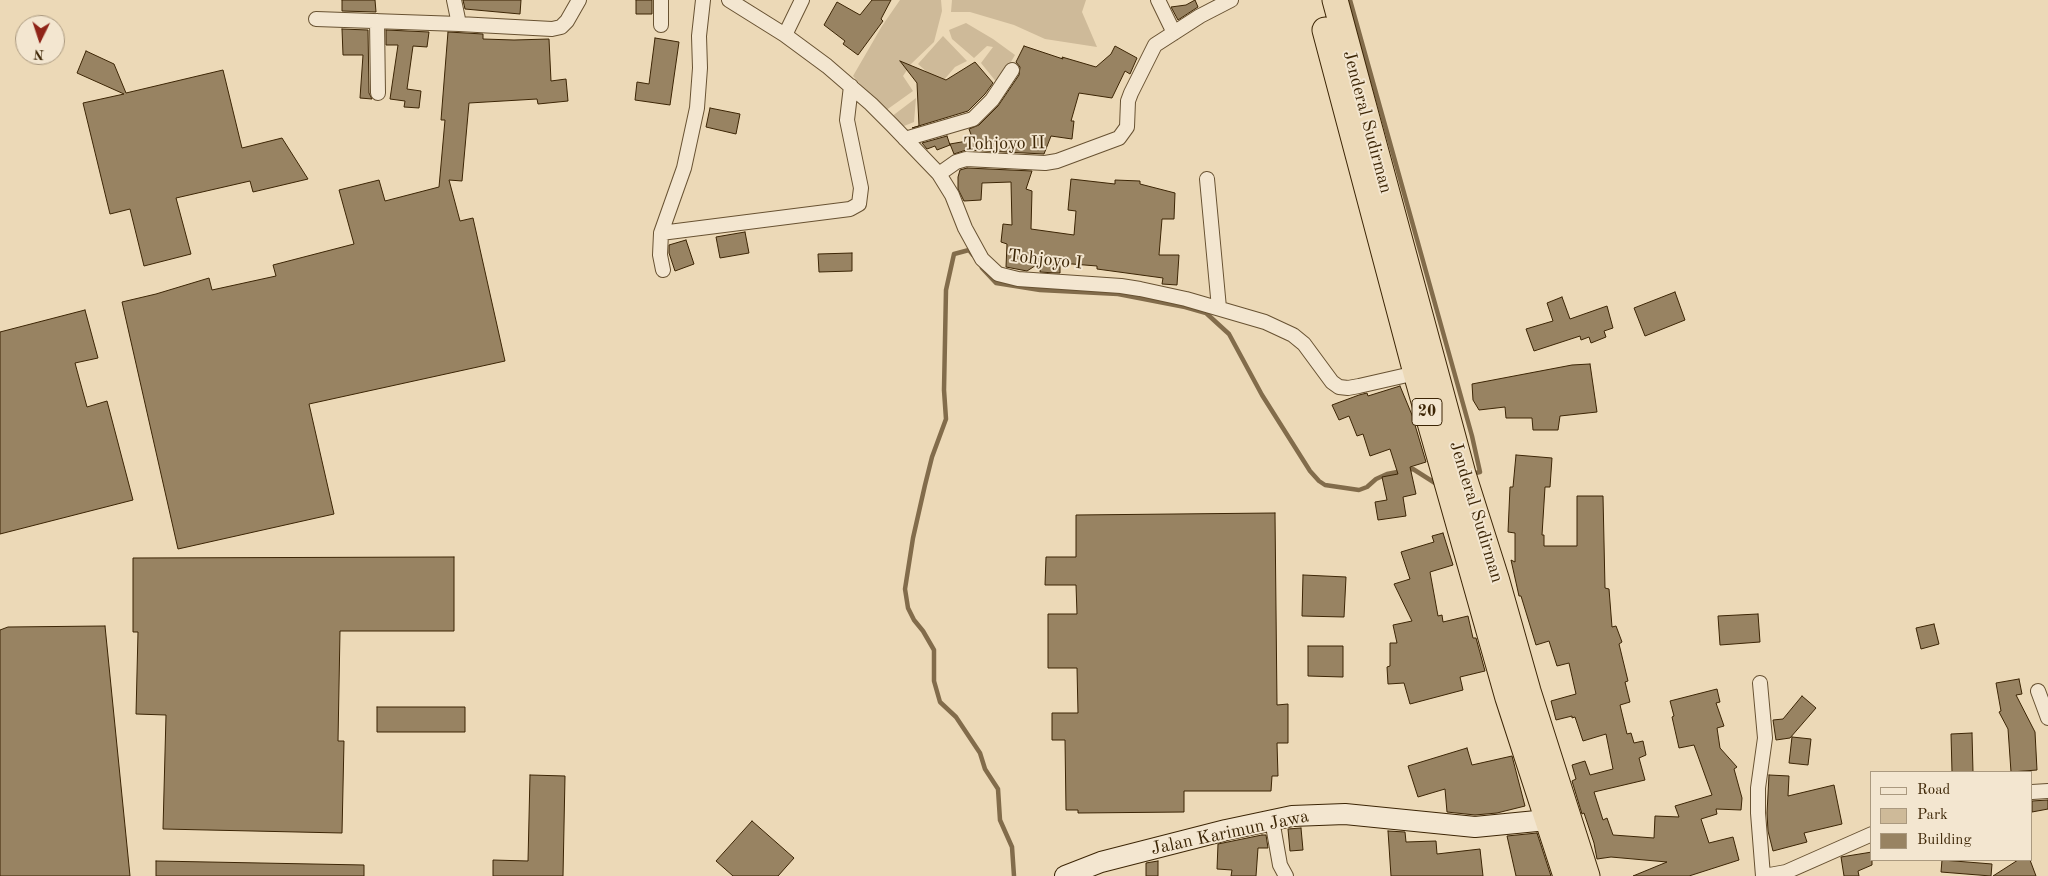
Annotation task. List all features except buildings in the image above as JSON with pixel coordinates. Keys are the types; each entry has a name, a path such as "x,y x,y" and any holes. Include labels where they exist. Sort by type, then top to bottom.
{"highway":[{"name":"Jenderal Sudirman","path":"1318,0 1352,99 1416,308 1435,402 1463,474 1496,578 1528,691 1557,816 1566,876"},
{"name":"Jenderal Sudirman","path":"1335,0 1352,99 1416,374 1435,402"},
{"name":"Jenderal Sudirman","path":"1557,816 1587,876"}],"street":[{"path":"454,0 459,24"},
{"path":"316,19 555,29 567,21 579,0"},
{"path":"661,0 661,25"},
{"path":"663,270 660,255 661,233 684,168 697,108 700,68 699,36 703,0"},
{"name":"Tohjoyo I","path":"729,0 785,35 850,86 905,139 939,174 952,195 965,228 982,259 998,274 1018,279 1122,286 1169,295 1265,322 1293,335 1304,344 1332,382 1339,386 1348,388 1416,374"},
{"path":"785,35 802,0"},
{"path":"1158,0 1174,33"},
{"name":"Tohjoyo II","path":"939,174 956,162 966,159 1045,163 1057,161 1119,138 1126,127 1128,101 1131,93 1155,45 1224,1"},
{"path":"377,21 378,93"},
{"path":"905,139 973,119 992,100 1012,70"},
{"path":"661,233 832,212 850,209 859,204 860,188 847,120 850,86"},
{"path":"1207,179 1219,308"},
{"path":"1760,683 1765,738 1758,788 1763,876 1786,874 1870,835"},
{"path":"2038,691 2048,718"},
{"path":"2033,792 2048,791"},
{"name":"Jalan Karimun Jawa","path":"1067,876 1101,862 1292,816 1345,814 1476,827 1557,816"},
{"path":"1272,820 1280,865 1286,876"}],"green space":[{"path":"900,0 941,0 942,11 934,42 911,64 903,76 913,91 885,111 853,76 882,26"},
{"path":"952,0 1086,0 1082,12 1097,47 1045,39 1014,25 970,12 951,12"},
{"path":"966,23 1015,55 998,84 981,63 993,47 987,46 974,58 952,39 949,30"},
{"path":"943,36 967,61 955,67 943,81 938,82 918,64"},
{"path":"916,98 914,122 899,128 891,117"}],"waterway":[{"path":"1350,0 1472,436 1480,472 1471,474"},
{"path":"973,255 969,250 954,254 946,290 944,390 946,419 932,457 925,485 913,538 905,589 908,608 934,650 934,681 940,702 956,717 980,753 985,769 998,789 1000,820 1012,847 1014,876"},
{"path":"982,268 996,283 1040,290 1118,294 1206,313 1229,334 1262,395 1310,471 1319,481 1325,485 1359,490 1387,474 1413,469 1435,483 1440,482"}]}
